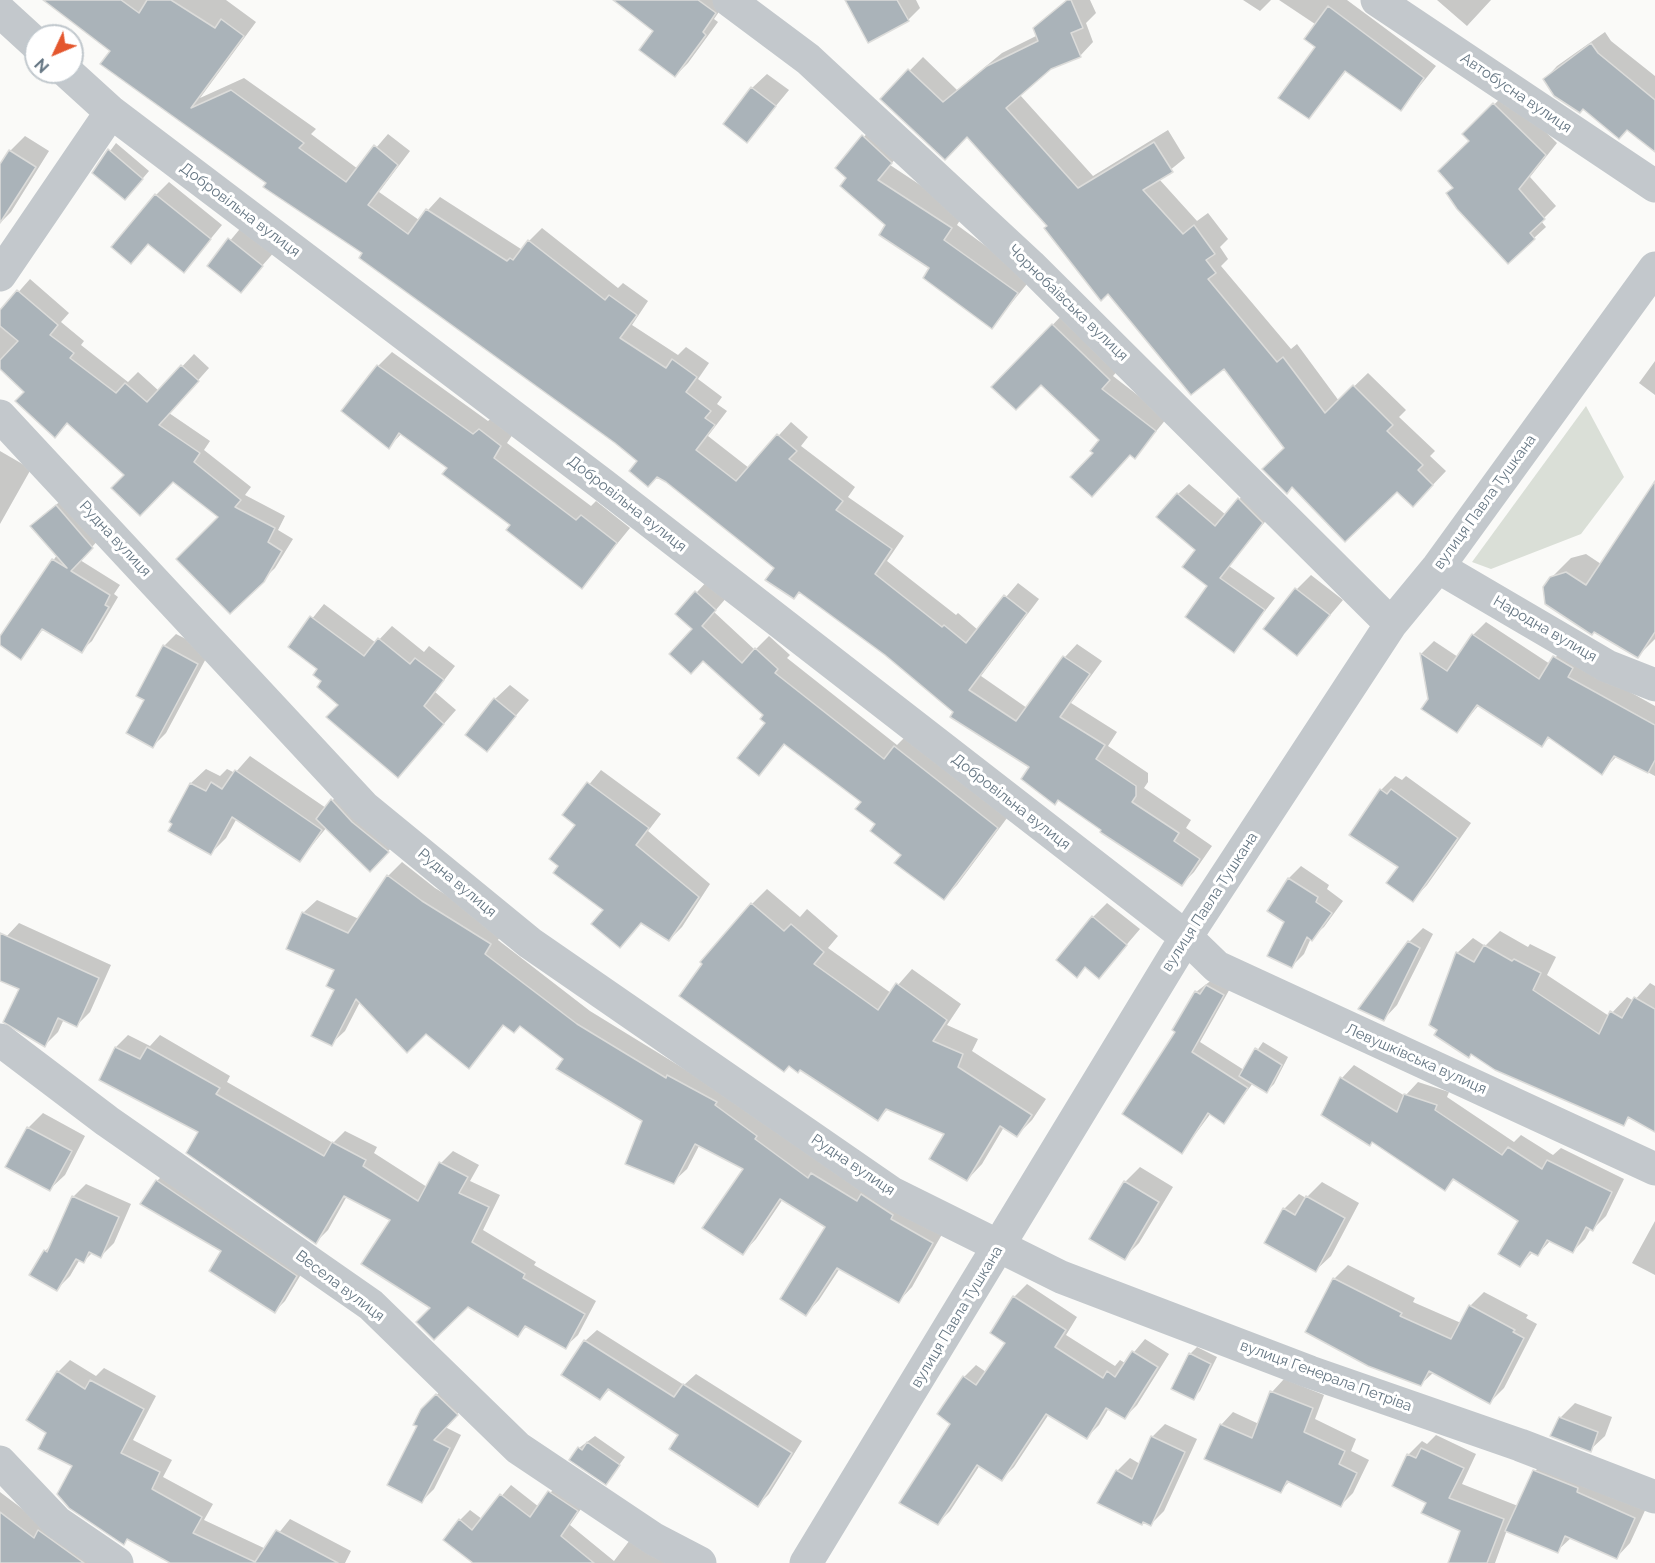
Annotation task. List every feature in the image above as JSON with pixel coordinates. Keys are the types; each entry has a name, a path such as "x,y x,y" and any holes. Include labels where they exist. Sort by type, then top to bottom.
{"street":[{"name":"Чорнобаївська вулиця","path":"729,0 808,59 1021,257 1391,624"},
{"name":"Автобусна вулиця","path":"1377,0 1655,186"},
{"path":"0,11 24,33"},
{"name":"Добровільна вулиця","path":"80,84 111,112 592,477 1186,938"},
{"path":"0,275 111,112"},
{"name":"вулиця Павла Тушкана","path":"806,1563 1186,938 1391,624 1438,567 1655,268"},
{"name":"Рудна вулиця","path":"0,416 374,814 530,943 598,991 892,1193 1000,1246"},
{"name":"Народна вулиця","path":"1438,567 1607,666 1655,685"},
{"name":"Левушківська вулиця","path":"1186,938 1217,967 1243,981 1655,1169"},
{"name":"Весела вулиця","path":"0,1040 107,1121 371,1305 518,1448 654,1539 700,1563"},
{"name":"вулиця Генерала Петріва","path":"1000,1246 1061,1278 1310,1372 1520,1445 1655,1497"},
{"path":"0,1462 57,1522 117,1563"}],"shaded area":[{"path":"1586,406 1624,477 1581,534 1491,569 1472,562"}],"building":[{"path":"43,0 121,0 139,13 147,0 171,0 215,28 221,19 244,36 191,108 231,90 304,143 299,148 346,182 374,145 398,165 368,205 408,234 426,209 507,261 510,258 513,260 528,240 605,300 609,295 637,315 620,338 666,368 672,359 697,377 686,392 711,411 705,418 715,425 696,450 736,481 777,434 797,451 789,459 843,501 836,510 892,549 875,574 942,627 944,625 966,643 1004,595 1027,613 969,690 1016,721 1063,656 1090,674 1060,717 1105,745 1096,759 1136,786 1136,796 1132,802 1179,833 1174,841 1200,859 1182,886 1100,832 1101,830 1058,800 1055,805 1021,779 1029,767 950,717 953,712 885,655 799,592 794,599 765,580 774,568 666,482 657,477 648,487 629,471 637,461 615,443 359,258 362,253 263,187 266,183 100,64 110,51 84,31 84,24 75,24"},
{"path":"613,0 698,0 716,13 703,32 706,35 675,77 639,50 653,31"},
{"path":"845,0 897,0 909,21 868,43"},
{"path":"1067,0 1071,0 1083,28 1071,33 1081,57 1051,69 1006,108 1078,188 1154,142 1173,172 1143,190 1183,234 1194,225 1215,254 1206,260 1216,273 1208,279 1277,362 1283,357 1325,413 1353,385 1393,425 1387,431 1423,465 1418,470 1433,485 1413,507 1397,492 1345,542 1292,487 1287,494 1262,469 1284,448 1224,369 1191,395 1108,294 1101,301 1044,228 1047,226 967,137 945,160 880,99 908,69 943,102 987,66 1038,41 1033,28"},
{"path":"1328,6 1424,78 1401,111 1345,71 1309,119 1278,98 1315,47 1304,39"},
{"path":"1591,43 1598,53 1655,100 1655,152 1627,130 1619,139 1583,109 1580,113 1554,96 1543,79"},
{"path":"751,87 776,106 747,143 723,124"},
{"path":"1493,103 1546,155 1519,189 1545,219 1530,233 1535,239 1508,264 1457,209 1446,193 1453,188 1438,171 1469,141 1462,134"},
{"path":"862,135 892,163 878,180 952,228 944,240 1018,293 992,329 923,278 929,268 879,235 885,225 840,186 846,178 835,168"},
{"path":"108,149 143,179 125,200 92,173"},
{"path":"9,150 36,167 0,223 0,164"},
{"path":"155,194 211,239 184,273 148,244 131,264 111,247"},
{"path":"228,238 263,266 241,293 207,266"},
{"path":"17,290 58,325 50,335 74,353 70,358 116,393 125,383 147,402 181,365 199,381 159,425 200,453 194,462 241,500 235,507 275,528 268,542 282,551 264,582 230,614 176,559 218,517 173,482 140,516 111,488 124,475 67,423 55,438 15,401 24,392 0,369 0,360 18,341 0,326 0,310"},
{"path":"1052,324 1110,380 1102,389 1156,431 1135,459 1130,455 1092,497 1070,477 1093,453 1090,451 1099,440 1041,385 1016,410 991,387"},
{"path":"377,365 473,434 479,429 501,446 494,458 576,520 581,515 617,543 582,589 506,530 510,525 442,474 447,468 399,433 389,449 341,411"},
{"path":"1655,481 1655,632 1638,658 1594,632 1592,635 1545,604 1543,587 1550,577 1566,572 1586,585"},
{"path":"1177,493 1215,526 1238,498 1263,523 1220,578 1265,610 1234,653 1185,617 1207,586 1182,567 1195,550 1156,517"},
{"path":"56,505 93,548 71,571 110,595 105,605 109,607 82,653 42,629 21,660 0,645 0,636 52,559 67,568 30,526"},
{"path":"1295,588 1330,615 1297,656 1263,629"},
{"path":"695,591 716,610 702,626 742,663 755,648 778,669 775,673 884,759 894,746 998,828 944,900 894,863 901,855 870,831 875,824 855,809 861,802 784,744 759,776 737,758 765,723 760,719 763,715 703,661 691,674 669,654 692,629 675,614"},
{"path":"310,616 364,656 378,638 410,664 415,658 444,680 424,706 444,724 398,778 326,717 338,705 317,687 321,681 313,675 317,669 288,647"},
{"path":"1472,634 1539,679 1553,656 1573,668 1568,677 1655,725 1655,760 1648,773 1614,756 1602,775 1548,737 1542,747 1477,705 1457,733 1421,709 1428,699 1420,653 1447,671"},
{"path":"163,645 198,664 153,748 126,733 144,700 136,696"},
{"path":"494,698 516,716 487,752 465,735"},
{"path":"235,770 322,830 300,862 232,817 211,855 168,831 172,824 169,822 190,783 206,791 211,782 222,789"},
{"path":"587,782 649,828 636,845 699,897 669,941 641,923 620,948 591,924 603,910 553,873 558,866 549,859 575,825 562,815"},
{"path":"1380,789 1387,794 1391,789 1458,838 1413,902 1386,883 1398,867 1349,835"},
{"path":"331,799 352,822 389,852 370,872 316,819"},
{"path":"387,875 422,901 491,944 485,954 577,1024 666,1078 667,1075 717,1102 715,1105 757,1136 755,1139 808,1178 811,1173 857,1201 861,1194 893,1215 891,1219 933,1243 899,1303 837,1268 806,1316 780,1299 825,1227 780,1199 743,1255 702,1228 743,1169 695,1144 674,1184 625,1164 642,1121 556,1069 563,1059 520,1026 514,1033 503,1025 469,1069 426,1034 407,1053 356,999 332,1046 311,1036 334,990 326,986 334,970 286,949 302,912 348,933"},
{"path":"1288,878 1318,897 1316,902 1332,913 1312,941 1307,937 1292,968 1267,956 1284,922 1267,911"},
{"path":"751,903 784,931 791,924 824,952 814,964 878,1010 896,983 947,1020 933,1041 963,1054 958,1067 1032,1115 1017,1137 1000,1126 967,1181 929,1159 944,1134 886,1109 878,1121 800,1070 798,1073 789,1066 784,1072 679,996 702,964 700,962"},
{"path":"1092,916 1127,945 1099,979 1085,967 1077,978 1056,960"},
{"path":"0,933 99,978 77,1027 58,1018 45,1047 3,1022 19,989 0,981"},
{"path":"1408,941 1420,948 1384,1021 1358,1009"},
{"path":"1484,945 1512,961 1514,959 1541,973 1533,990 1599,1034 1610,1011 1622,1018 1634,997 1655,1009 1655,1132 1628,1117 1624,1126 1495,1070 1471,1054 1469,1058 1434,1035 1437,1030 1429,1025 1456,952 1474,962"},
{"path":"1206,985 1224,995 1192,1052 1248,1088 1224,1124 1208,1113 1182,1154 1122,1114 1175,1032 1172,1030 1195,991 1200,994"},
{"path":"115,1047 140,1059 147,1047 220,1088 216,1094 324,1156 332,1142 366,1160 363,1166 418,1201 439,1162 468,1177 459,1193 489,1207 472,1242 525,1274 523,1278 585,1314 566,1349 525,1326 518,1337 468,1307 434,1340 416,1322 430,1308 361,1264 390,1220 344,1196 316,1244 186,1153 198,1132 99,1080"},
{"path":"1255,1048 1282,1065 1267,1093 1239,1076"},
{"path":"1340,1077 1397,1112 1404,1094 1437,1105 1435,1110 1502,1155 1508,1147 1542,1169 1547,1160 1612,1192 1593,1231 1586,1227 1573,1253 1547,1240 1538,1256 1530,1252 1520,1267 1498,1254 1518,1221 1453,1179 1445,1191 1372,1142 1370,1146 1321,1115"},
{"path":"27,1127 72,1151 50,1191 5,1167"},
{"path":"156,1180 297,1276 275,1313 209,1271 221,1251 140,1204"},
{"path":"1124,1181 1159,1202 1125,1260 1089,1239"},
{"path":"72,1196 119,1217 101,1258 89,1252 84,1263 76,1259 57,1291 29,1275 44,1250 47,1252"},
{"path":"1306,1196 1345,1218 1316,1272 1264,1243 1283,1208 1295,1215"},
{"path":"1333,1278 1402,1313 1400,1316 1451,1339 1469,1305 1515,1330 1513,1332 1524,1338 1490,1404 1429,1371 1421,1386 1368,1366 1305,1332"},
{"path":"1013,1296 1066,1330 1055,1347 1103,1378 1107,1371 1115,1377 1132,1351 1158,1367 1125,1419 1106,1408 1087,1439 1046,1414 1002,1481 977,1465 938,1525 899,1503 950,1424 937,1414 963,1376 976,1385 1005,1343 990,1333"},
{"path":"584,1340 674,1397 683,1384 792,1453 758,1507 669,1449 678,1435 608,1389 600,1400 561,1375"},
{"path":"1189,1353 1211,1364 1194,1400 1171,1389"},
{"path":"57,1371 85,1389 90,1380 144,1409 121,1453 160,1472 152,1489 202,1517 193,1533 255,1562 276,1530 338,1563 170,1563 127,1539 124,1545 69,1508 57,1494 72,1466 38,1449 46,1433 26,1420"},
{"path":"1270,1391 1313,1408 1304,1432 1345,1451 1339,1464 1357,1473 1341,1507 1287,1481 1281,1493 1204,1459 1220,1424 1252,1438"},
{"path":"436,1394 458,1415 434,1440 450,1448 422,1503 387,1485 417,1426 413,1425 421,1409"},
{"path":"1559,1417 1598,1432 1591,1452 1550,1436"},
{"path":"1151,1436 1185,1452 1151,1526 1143,1522 1142,1525 1097,1503 1116,1470 1132,1479"},
{"path":"587,1442 620,1465 606,1485 569,1460 578,1447 582,1450"},
{"path":"1421,1448 1464,1468 1449,1498 1504,1519 1487,1563 1448,1563 1460,1531 1421,1513 1426,1503 1392,1486 1407,1454 1416,1458"},
{"path":"1533,1470 1578,1488 1577,1492 1635,1518 1617,1559 1565,1536 1558,1553 1505,1531"},
{"path":"548,1491 578,1511 561,1536 594,1563 473,1563 443,1540 459,1519 472,1530 500,1494 530,1517"},
{"path":"0,1512 34,1538 38,1530 84,1563 0,1563"}]}
